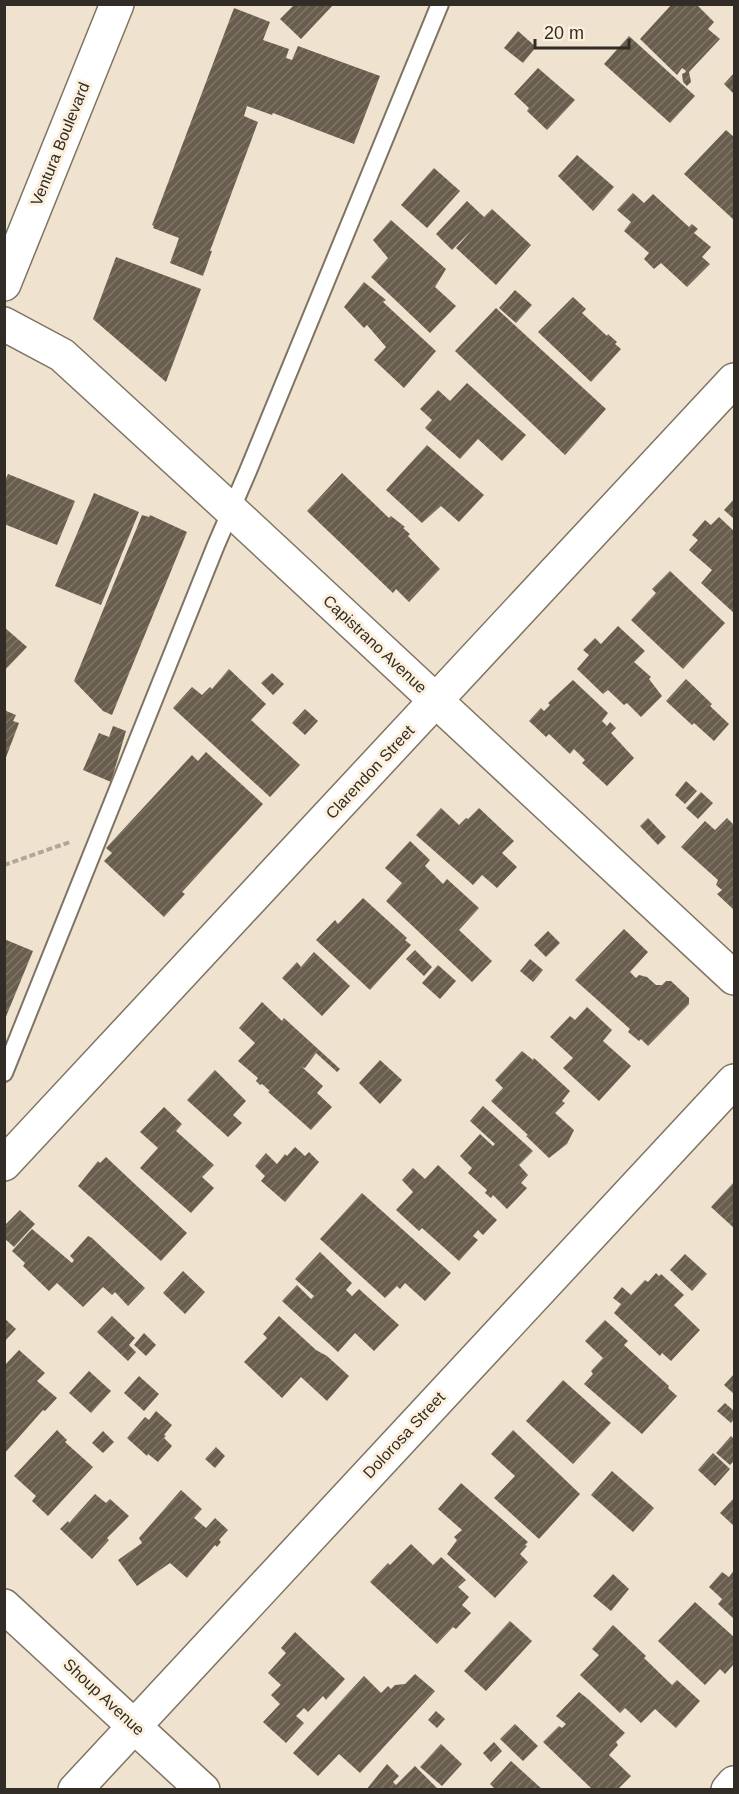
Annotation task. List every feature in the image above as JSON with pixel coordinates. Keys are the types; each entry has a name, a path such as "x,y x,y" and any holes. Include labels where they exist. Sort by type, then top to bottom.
{"street":[{"name":"Ventura Boulevard","path":"4,284 117,4"},
{"name":"Capistrano Avenue","path":"4,324 62,355 735,978"},
{"name":"Clarendon Street","path":"4,1164 735,380"},
{"name":"Dolorosa Street","path":"75,1790 735,1081"},
{"name":"Shoup Avenue","path":"4,1606 203,1790"},
{"path":"728,1790 735,1783"}],"lane":[{"path":"4,1073 231,510 440,4"}],"path":[{"path":"4,865 102,831"}],"building":[{"path":"295,4 334,4 301,39 280,19"},
{"path":"672,4 696,4 714,22 708,29 720,39 689,72 691,82 687,86 683,82 682,74 686,72 685,70 682,68 677,75 640,39"},
{"path":"234,8 270,22 263,40 289,49 286,58 292,60 298,46 380,76 354,144 273,113 272,115 247,106 244,116 258,122 210,251 212,251 203,276 170,263 179,238 153,228 152,225"},
{"path":"518,31 536,47 523,63 504,48"},
{"path":"629,36 695,96 670,123 604,64"},
{"path":"538,68 575,100 547,130 527,111 529,108 514,94"},
{"path":"734,73 734,94 724,84"},
{"path":"726,130 734,137 734,220 684,174"},
{"path":"577,155 614,187 593,211 558,176"},
{"path":"434,168 460,191 427,228 401,205"},
{"path":"633,193 644,203 653,194 689,227 692,224 698,229 694,233 711,247 702,257 710,264 687,287 661,263 654,269 644,259 649,253 624,231 631,222 617,210"},
{"path":"467,201 484,217 492,209 531,245 496,285 456,248 471,231 452,250 436,234"},
{"path":"391,220 446,269 435,287 456,306 430,333 371,277 388,258 373,240"},
{"path":"116,257 201,289 166,382 93,319"},
{"path":"364,282 386,300 383,302 436,351 404,388 374,360 386,347 367,325 364,328 344,307"},
{"path":"515,290 532,305 516,323 499,308"},
{"path":"573,297 586,309 582,313 617,342 615,344 621,349 591,382 538,332"},
{"path":"496,308 606,409 565,455 455,351"},
{"path":"467,383 526,435 502,461 478,439 460,459 425,428 432,420 420,409 438,390 450,401"},
{"path":"427,445 484,495 459,522 441,506 422,523 386,490"},
{"path":"342,473 389,518 391,516 405,527 403,528 410,534 408,536 440,569 409,602 396,589 393,593 307,511"},
{"path":"8,474 75,501 57,545 4,524 4,483"},
{"path":"94,493 139,512 101,605 55,586"},
{"path":"734,499 734,519 724,510"},
{"path":"142,515 149,517 150,515 187,532 112,715 103,711 74,681"},
{"path":"719,517 734,531 734,613 701,583 712,570 689,550 698,540 692,535 705,520 711,525"},
{"path":"670,571 725,623 683,669 631,620 656,593 652,589"},
{"path":"618,626 645,651 634,662 651,677 649,679 662,696 641,717 627,703 624,705 608,690 603,694 577,669 589,655 583,650 595,638 601,644"},
{"path":"4,627 27,647 4,671"},
{"path":"229,669 266,704 251,720 300,765 270,797 173,708 192,687 202,695 210,687 212,689"},
{"path":"272,673 284,684 273,695 261,683"},
{"path":"686,679 729,724 714,741 666,701"},
{"path":"573,680 608,713 602,721 607,726 610,722 616,728 611,733 634,758 607,786 582,763 585,760 574,749 570,754 549,734 546,737 529,721 541,708 544,711 550,705 548,703"},
{"path":"305,709 318,721 305,735 292,723"},
{"path":"4,710 16,715 13,721 19,723 5,760"},
{"path":"113,726 126,731 111,782 83,770 99,733 109,737"},
{"path":"206,752 263,804 182,892 185,894 164,917 104,861 112,853 106,848 192,755 198,761"},
{"path":"686,781 697,791 685,804 675,795"},
{"path":"701,792 713,803 698,819 686,808"},
{"path":"441,808 459,825 479,808 514,841 502,853 517,867 497,888 482,875 473,885 416,835"},
{"path":"648,818 666,837 658,845 640,826"},
{"path":"727,818 734,825 733,909 717,894 722,890 716,885 718,880 681,847 705,821 715,830"},
{"path":"410,841 430,860 425,866 443,884 447,879 479,908 459,930 492,961 472,982 386,901 402,883 385,868"},
{"path":"363,898 407,938 405,940 411,945 370,990 316,940 335,920 338,924"},
{"path":"624,929 648,952 630,972 636,978 639,975 647,977 656,985 671,981 689,998 689,1004 648,1046 628,1032 630,1029 575,980"},
{"path":"548,931 560,943 546,957 534,945"},
{"path":"4,939 33,951 5,1019 4,1019"},
{"path":"415,950 432,967 424,976 406,959"},
{"path":"314,952 350,986 322,1016 282,978 297,962 301,967"},
{"path":"530,959 543,970 533,982 520,971"},
{"path":"438,965 456,981 440,999 422,983"},
{"path":"262,1002 282,1021 284,1018 340,1069 337,1072 316,1053 305,1068 302,1067 323,1086 317,1093 332,1107 311,1130 268,1092 270,1091 262,1084 260,1085 256,1081 258,1078 238,1061 255,1043 239,1028"},
{"path":"587,1007 612,1030 603,1041 631,1066 599,1101 563,1068 573,1058 550,1037 570,1016 575,1020"},
{"path":"522,1051 533,1060 534,1058 570,1091 562,1101 565,1103 555,1113 574,1130 567,1144 549,1158 491,1101 503,1088 495,1080"},
{"path":"380,1060 402,1080 380,1104 359,1083"},
{"path":"215,1070 246,1101 233,1115 242,1123 228,1137 187,1100"},
{"path":"483,1106 533,1151 519,1165 528,1175 521,1183 527,1188 507,1209 493,1195 491,1198 485,1193 487,1190 468,1173 472,1168 460,1156 480,1134 493,1146 495,1144 470,1121"},
{"path":"164,1107 182,1124 176,1131 214,1165 202,1177 214,1188 191,1213 140,1168 158,1148 140,1132"},
{"path":"295,1147 305,1156 309,1152 319,1162 285,1202 261,1181 265,1176 255,1166 266,1153 277,1164"},
{"path":"106,1157 187,1233 161,1261 78,1186 98,1161 100,1163"},
{"path":"438,1165 497,1220 483,1235 478,1230 473,1236 478,1240 459,1261 422,1228 419,1231 396,1210 413,1192 402,1180 413,1168 425,1179"},
{"path":"734,1182 734,1228 711,1207"},
{"path":"362,1193 451,1273 425,1301 405,1283 400,1289 397,1286 385,1298 320,1239"},
{"path":"20,1210 35,1224 14,1247 4,1238 4,1226"},
{"path":"32,1229 72,1263 74,1260 70,1256 88,1236 92,1238 145,1288 128,1306 115,1292 112,1295 103,1287 83,1307 57,1283 49,1291 23,1266 25,1263 12,1251"},
{"path":"320,1252 352,1283 346,1290 352,1296 359,1289 399,1325 374,1351 355,1333 338,1352 282,1301 297,1285 311,1299 314,1296 295,1279"},
{"path":"685,1254 707,1274 692,1291 670,1270"},
{"path":"183,1271 205,1292 185,1314 163,1293"},
{"path":"656,1273 659,1276 661,1274 684,1295 674,1305 700,1330 671,1361 662,1353 660,1356 614,1313 621,1304 613,1298 622,1287 631,1295 645,1280 648,1282"},
{"path":"112,1316 135,1338 129,1345 136,1352 128,1361 97,1332"},
{"path":"279,1316 349,1376 327,1401 301,1377 282,1398 244,1362 267,1338 263,1334"},
{"path":"4,1318 16,1329 4,1342"},
{"path":"605,1320 628,1341 624,1345 677,1396 642,1434 584,1384 593,1374 591,1371 603,1358 585,1341"},
{"path":"144,1333 156,1345 146,1356 134,1345"},
{"path":"19,1350 45,1373 37,1381 57,1398 45,1411 43,1410 4,1454 4,1366"},
{"path":"89,1371 111,1391 91,1413 69,1393"},
{"path":"734,1374 734,1394 724,1385"},
{"path":"139,1376 159,1394 144,1411 124,1393"},
{"path":"563,1380 611,1423 573,1464 526,1421"},
{"path":"725,1403 734,1411 734,1419 731,1423 717,1411"},
{"path":"156,1411 172,1425 164,1438 172,1446 158,1462 148,1454 147,1456 127,1438 145,1417 149,1420"},
{"path":"57,1430 67,1440 65,1442 93,1467 48,1516 32,1501 36,1496 14,1476"},
{"path":"513,1430 580,1494 539,1539 494,1498 515,1476 491,1454"},
{"path":"103,1431 114,1442 103,1453 92,1443"},
{"path":"731,1436 734,1439 734,1461 730,1465 716,1453"},
{"path":"216,1447 225,1456 215,1468 205,1459"},
{"path":"713,1453 730,1469 715,1486 698,1470"},
{"path":"612,1471 654,1508 633,1532 591,1495"},
{"path":"461,1483 528,1542 520,1554 528,1562 495,1598 447,1554 457,1540 454,1537 462,1530 438,1509"},
{"path":"181,1490 202,1509 194,1518 206,1528 215,1518 228,1530 219,1540 221,1542 217,1547 215,1545 187,1578 170,1563 137,1586 118,1560 142,1543 139,1538"},
{"path":"95,1494 106,1503 110,1499 129,1516 107,1538 109,1540 92,1559 60,1529 68,1521 69,1523"},
{"path":"734,1498 734,1526 720,1513"},
{"path":"411,1544 433,1565 441,1557 466,1580 458,1587 469,1597 462,1605 471,1613 437,1644 370,1582"},
{"path":"734,1570 734,1619 718,1604 722,1599 709,1587 722,1572 729,1577"},
{"path":"613,1574 629,1589 611,1611 593,1596"},
{"path":"695,1602 734,1637 734,1664 725,1674 720,1669 705,1685 658,1641"},
{"path":"510,1621 532,1641 486,1691 464,1671"},
{"path":"613,1625 672,1685 677,1680 700,1701 676,1728 655,1709 641,1723 625,1708 620,1713 580,1675 599,1655 592,1649"},
{"path":"295,1632 345,1679 326,1700 323,1696 308,1712 304,1708 296,1716 304,1723 286,1743 263,1722 280,1704 271,1695 281,1685 268,1673 286,1653 281,1648"},
{"path":"415,1674 435,1691 360,1773 339,1754 318,1776 293,1753 364,1676 381,1693 388,1686 391,1689 395,1685 405,1684"},
{"path":"579,1692 625,1733 616,1742 618,1745 609,1755 631,1776 617,1790 593,1790 543,1742 559,1726 562,1728 566,1724 556,1716"},
{"path":"436,1711 445,1719 437,1728 428,1720"},
{"path":"515,1724 538,1746 523,1761 500,1739"},
{"path":"494,1742 502,1751 491,1762 483,1753"},
{"path":"441,1744 462,1764 442,1786 420,1767"},
{"path":"511,1761 543,1790 496,1790 490,1784"},
{"path":"387,1764 399,1776 393,1782 396,1785 415,1766 439,1790 366,1790"}]}
